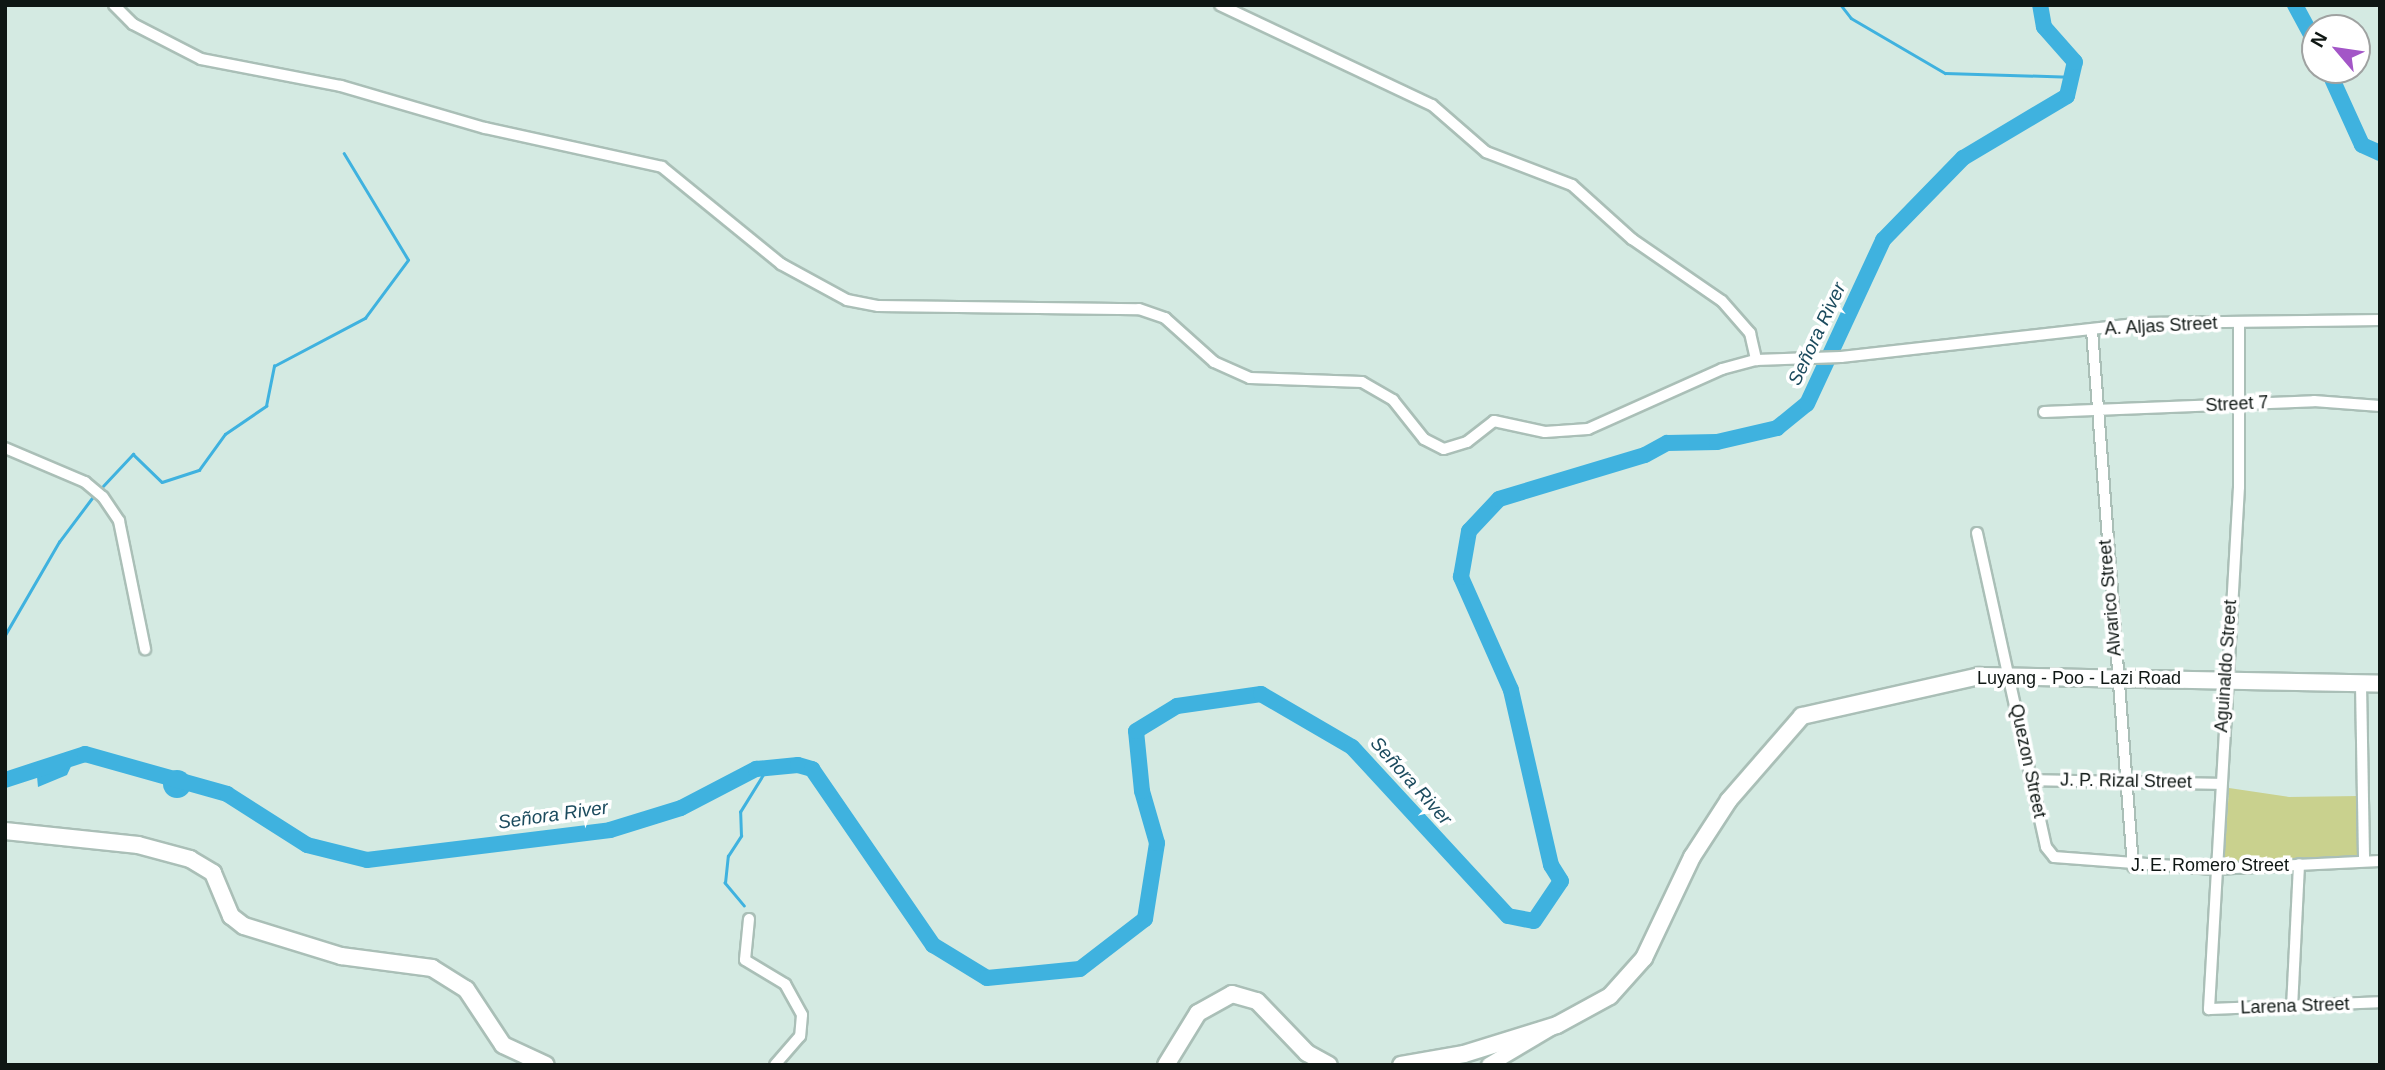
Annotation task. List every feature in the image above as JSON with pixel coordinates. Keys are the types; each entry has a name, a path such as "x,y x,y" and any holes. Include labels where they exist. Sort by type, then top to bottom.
{"main road":[{"name":"Luyang - Poo - Lazi Road","path":"1401,1065 1464,1054 1557,1025 1584,1014 1630,978 1708,830 1791,724 1812,712 2010,675 2380,684"},
{"path":"5,831 138,845 190,859 213,873 231,916 244,926 341,956 421,964 440,972 474,998 503,1045 546,1065"},
{"path":"1166,1065 1198,1013 1232,994 1253,998 1307,1053 1329,1065"}],"street":[{"name":"A. Aljas Street","path":"114,5 132,24 201,59 341,86 667,169 781,264 847,300 878,306 1139,309 1165,318 1213,362 1244,376 1362,382 1393,400 1424,439 1444,449 1467,442 1494,421 1545,432 1588,429 1722,369 1756,360 1841,357 1944,342 2092,330 2380,320"},
{"path":"1220,5 1432,105 1486,152 1572,185 1632,239 1722,301 1750,333 1756,360"},
{"name":"Aguinaldo Street","path":"2209,1009 2218,869 2224,680 2239,487 2239,323"},
{"name":"Alvarico Street","path":"2092,330 2094,412 2133,866"},
{"name":"Street 7","path":"2044,412 2094,412 2238,403 2380,406"},
{"path":"5,448 85,482 103,497 119,521 145,649"},
{"name":"Quezon Street","path":"1977,533 2046,847"},
{"path":"2361,684 2364,860"},
{"name":"J. P. Rizal Street","path":"2031,780 2125,778 2221,783"},
{"name":"J. E. Romero Street","path":"2046,847 2061,859 2133,866 2218,869 2380,861"},
{"path":"2292,1008 2299,864"},
{"path":"750,919 746,960 785,984 802,1015 800,1036 775,1065"},
{"name":"Larena Street","path":"2209,1009 2292,1008 2380,1002"},
{"path":"1489,1065 1557,1025"}],"green space":[{"path":"2229,788 2289,797 2359,796 2357,857 2224,865"}],"water":[{"path":"67,760 73,762 67,775 38,787 36,766"},
{"path":"177,770 187,774 191,784 187,794 177,798 167,794 163,784 167,774"}],"waterway":[{"path":"1841,5 1851,18 1945,73 2076,77"},
{"name":"Señora River","path":"5,780 85,754 227,794 307,845 367,860 610,830 681,808 756,769 798,765 812,769 933,945 987,978 1080,969 1145,919 1157,843 1142,791 1136,731 1177,706 1261,694 1352,747 1508,916 1534,921 1561,881 1551,865 1511,690 1461,577 1469,531 1499,499 1645,455 1667,443 1717,442 1777,428 1807,404 1883,240 1963,158 2067,96 2075,62 2044,27 2040,5"},
{"name":"Señora River","path":"2295,5 2301,16"},
{"name":"Señora River","path":"2334,84 2362,145 2380,153"},
{"path":"103,486 133,454 162,482 199,470 225,434 266,406 274,366 365,318 408,260 344,154"},
{"path":"5,635 59,542 92,498"},
{"path":"744,906 725,883 728,856 741,836 740,812 769,765"}]}
